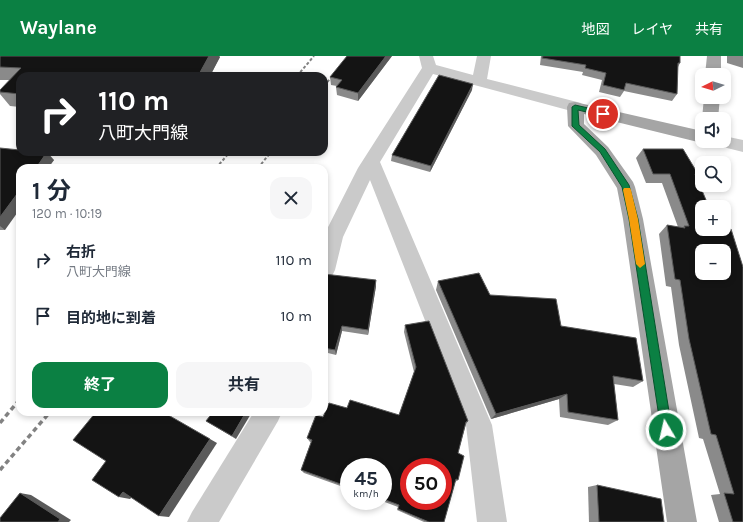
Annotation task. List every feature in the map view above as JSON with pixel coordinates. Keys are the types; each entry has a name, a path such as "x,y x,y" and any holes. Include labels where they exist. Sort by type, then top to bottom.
{"main road":[{"path":"713,68 714,56"},
{"path":"682,522 634,219 626,187 602,151 576,126 575,107 695,135"}],"street":[{"path":"479,81 484,56"},
{"path":"328,255 333,237 371,161 427,62 479,81 575,107"},
{"path":"731,143 743,146"},
{"path":"371,161 479,425 492,522"},
{"path":"202,522 267,416"}],"building":[{"path":"0,56 209,56 200,72 17,72 21,68 0,67"},
{"path":"347,56 386,56 358,93 336,87 342,80 330,77"},
{"path":"543,56 680,56 680,63 678,63 677,94 626,83 624,90 603,85 606,73 585,68 586,65 542,58"},
{"path":"16,73 16,94 0,92 0,90"},
{"path":"439,75 473,84 431,166 392,155"},
{"path":"0,148 16,150 16,156 44,156 39,164 16,164 16,195 0,217"},
{"path":"643,149 683,149 695,169 695,192 703,192 706,200 695,200 695,236 731,236 731,229 743,267 743,522 733,522 724,493 734,494 716,435 711,434 689,339 680,280 675,279 667,225 685,228 684,226 689,226 670,174 653,174"},
{"path":"479,273 490,295 556,299 561,326 636,338 643,381 613,376 618,420 568,412 567,394 496,414 438,281"},
{"path":"328,274 376,280 368,330 342,326 335,350 328,349"},
{"path":"429,321 468,421 466,422 458,453 464,456 458,480 456,479 452,493 452,458 400,458 400,510 398,509 399,505 392,502 392,458 340,458 340,484 301,470 312,440 307,438 316,416 328,416 329,403 347,408 350,400 399,415 416,367 405,325"},
{"path":"93,416 170,416 210,439 159,516 123,492 119,497 92,480 106,461 73,440"},
{"path":"210,416 244,416 232,436 206,421"},
{"path":"597,485 661,499 664,522 599,522"},
{"path":"20,493 60,519 58,522 0,522 0,518"},
{"path":"400,510 447,510 444,522 429,522"}],"railway":[{"path":"300,72 314,56"},
{"path":"328,81 349,56"},
{"path":"220,164 226,156"},
{"path":"261,164 268,156"},
{"path":"0,423 16,404"},
{"path":"0,470 47,416"}],"slow traffic":[{"path":"627,190 634,219 640,264"}],"route":[{"path":"603,114 575,107 576,126 602,151 626,187 634,219 666,430"}]}
